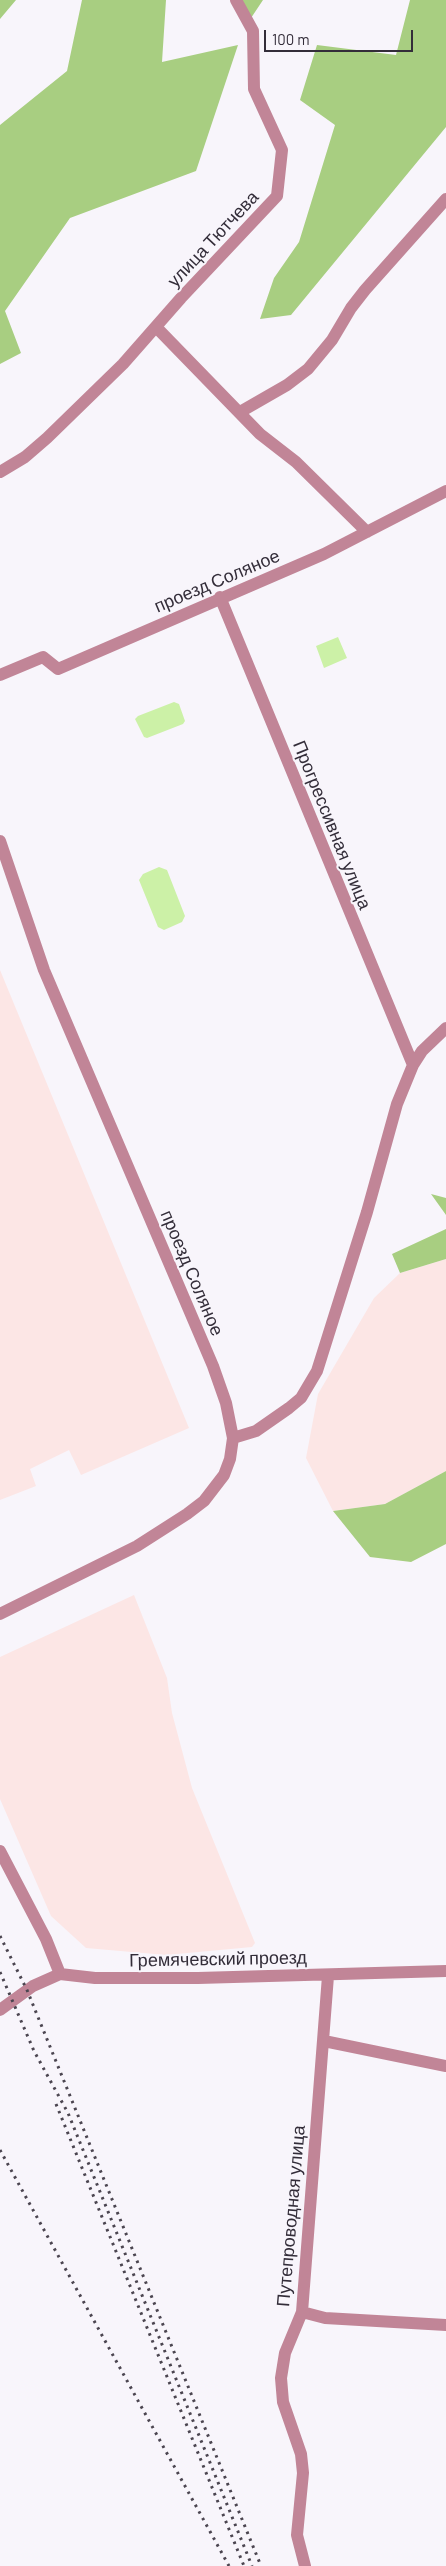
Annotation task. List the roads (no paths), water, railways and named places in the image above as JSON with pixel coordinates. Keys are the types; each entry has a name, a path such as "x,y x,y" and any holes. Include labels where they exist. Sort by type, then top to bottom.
{"street":[{"name":"улица Тютчева","path":"0,472 25,457 47,438 128,359 181,298 278,196 282,150 254,89 253,32 236,0"},
{"path":"240,412 287,385 308,369 332,340 351,308 446,199"},
{"path":"156,327 260,434 296,462 367,532"},
{"name":"проезд Соляное","path":"0,675 43,657 58,669 220,597 322,555 446,491"},
{"name":"Прогрессивная улица","path":"220,597 413,1065"},
{"name":"проезд Соляное","path":"0,841 44,970 213,1366 226,1403 233,1438 230,1459 224,1475 204,1501 187,1514 126,1552 0,1614"},
{"path":"233,1438 256,1430 289,1408 301,1398 317,1372 367,1212 397,1104 413,1065 431,1041 446,1028"},
{"path":"0,1851 46,1939 60,1974 33,1986 0,2010"},
{"name":"Гремячевский проезд","path":"60,1974 95,1978 328,1976 446,1971"},
{"name":"Путепроводная улица","path":"305,2566 297,2535 303,2473 301,2454 283,2402 281,2378 285,2353 302,2312 328,1976"},
{"path":"324,2041 446,2066"},
{"path":"302,2312 325,2318 446,2325"}],"railway":[{"path":"0,1936 27,1990 261,2566"},
{"path":"0,1972 34,2051 68,2113 252,2566"},
{"path":"56,2104 244,2566"},
{"path":"0,2150 229,2566"}]}
